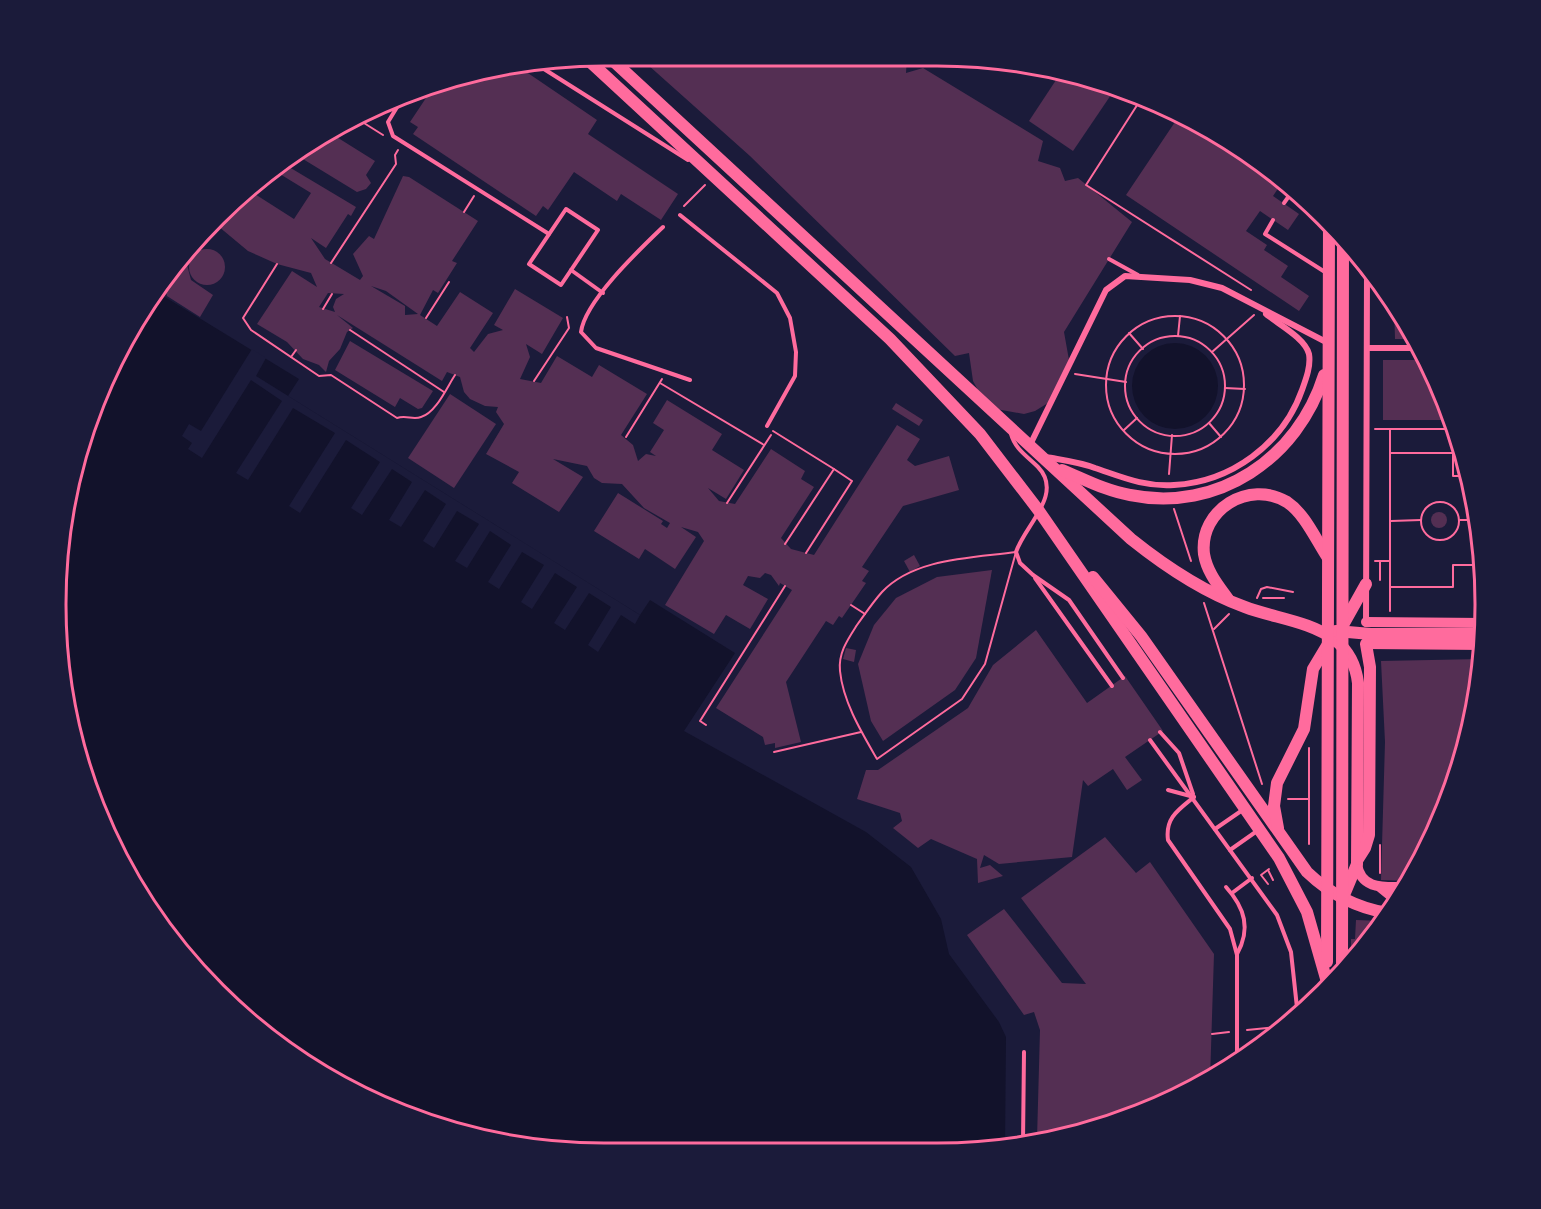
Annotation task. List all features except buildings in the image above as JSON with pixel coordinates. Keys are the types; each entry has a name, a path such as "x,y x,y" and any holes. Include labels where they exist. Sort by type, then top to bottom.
{"main road":[{"path":"595,66 890,339 980,434 1039,511 1141,636 1296,858 1314,879 1340,897 1358,906 1379,911"},
{"path":"619,66 1131,539 1184,577 1229,600 1327,635 1343,647 1357,673 1358,808 1357,864 1342,900"},
{"path":"1327,975 1329,236"},
{"path":"1342,959 1343,251"},
{"path":"1053,466 1118,492 1157,499 1191,497 1223,488 1247,476 1279,452 1305,420 1317,397 1328,363"},
{"path":"1229,600 1210,573 1204,556 1207,530 1221,509 1243,496 1269,495 1286,502 1304,521 1328,558"},
{"path":"1039,511 1260,829 1301,898 1317,941 1325,976"},
{"path":"1343,626 1366,584"},
{"path":"1305,626 1371,634 1474,634"},
{"path":"1283,840 1275,818 1274,795 1281,772 1304,729 1313,669 1328,644"},
{"path":"1296,858 1313,870 1333,872 1352,864 1365,848 1369,835 1370,698 1366,645"}],"street":[{"path":"1030,445 1106,290 1125,276 1141,275 1190,280 1222,288 1328,343"},
{"path":"1368,282 1366,645 1473,645"},
{"path":"1043,457 1094,467 1128,481 1168,486 1211,478 1254,456 1272,440 1290,416 1303,388 1309,365 1309,355 1302,344 1259,308"},
{"path":"1367,348 1410,348"},
{"path":"1366,622 1474,623"},
{"path":"1391,622 1387,631 1392,645"},
{"path":"1357,864 1364,880 1380,887 1390,895"},
{"path":"1380,887 1395,887"}],"lane":[{"path":"545,70 714,176"},
{"path":"394,109 388,127 393,136 402,144 549,234"},
{"path":"1284,203 1288,197"},
{"path":"566,209 598,230 571,270 561,285 529,264 566,209"},
{"path":"680,215 777,293 790,318 796,352 795,376 767,426"},
{"path":"1274,220 1265,234 1328,274"},
{"path":"663,227 625,264 583,319 581,332 596,348 690,380"},
{"path":"1108,259 1130,273 1141,275"},
{"path":"571,270 603,293"},
{"path":"1011,428 1015,445 1040,469 1046,481 1046,496 1039,511 1027,527 1016,552 1020,563 1069,600 1123,678"},
{"path":"1033,575 1112,686"},
{"path":"1160,732 1179,753 1194,797"},
{"path":"1150,740 1194,797 1277,915 1291,952 1296,975 1297,1004"},
{"path":"1168,790 1194,797"},
{"path":"1194,797 1172,816 1167,830 1168,840 1230,928 1236,955 1237,1051"},
{"path":"1215,829 1246,808"},
{"path":"1230,850 1260,829"},
{"path":"1232,893 1252,878"},
{"path":"1226,887 1240,906 1246,929 1244,941 1236,955"},
{"path":"1023,1136 1024,1052"}],"path":[{"path":"1137,105 1086,185 1254,292"},
{"path":"331,263 396,164 395,154 402,144 364,123"},
{"path":"663,227 714,176"},
{"path":"277,264 243,318 251,330 319,376 331,375 397,418 406,415 418,418 429,414 455,375"},
{"path":"426,318 449,282"},
{"path":"322,309 332,294"},
{"path":"1178,336 1180,316"},
{"path":"1180,316 1210,325 1228,339 1240,358 1245,389 1239,413 1221,437 1198,451 1170,454 1142,446 1123,431 1107,401 1106,381 1112,356 1130,333 1156,318 1180,316"},
{"path":"534,381 569,328 567,317"},
{"path":"1212,352 1253,317"},
{"path":"350,330 444,392"},
{"path":"1130,333 1143,348"},
{"path":"1178,336 1200,342 1212,352 1221,366 1225,388 1221,406 1208,423 1192,433 1172,435 1152,430 1137,418 1130,406 1126,382 1130,365 1143,348 1160,339 1178,336"},
{"path":"291,357 296,350"},
{"path":"626,437 666,372"},
{"path":"1066,372 1106,381 1126,382"},
{"path":"660,383 764,445"},
{"path":"1225,388 1245,389"},
{"path":"1123,431 1137,418"},
{"path":"1208,423 1221,437"},
{"path":"767,426 852,482 806,553"},
{"path":"1367,429 1445,429"},
{"path":"1390,429 1391,622"},
{"path":"727,502 773,431"},
{"path":"1169,470 1172,435"},
{"path":"1390,453 1453,453 1453,476 1460,476"},
{"path":"784,543 834,469"},
{"path":"1171,500 1191,562"},
{"path":"1440,502 1455,510 1459,520 1452,535 1437,539 1424,531 1421,520 1429,506 1440,502"},
{"path":"1390,521 1421,520"},
{"path":"1459,520 1468,520"},
{"path":"1016,552 985,664 962,699 877,759 861,732 848,700 840,664 846,642 884,591 907,574 932,564 1016,552"},
{"path":"1380,580 1380,561 1390,561"},
{"path":"1390,587 1452,587 1453,565 1474,565"},
{"path":"706,725 700,721 786,586"},
{"path":"1284,598 1257,598 1259,592 1267,587 1293,592"},
{"path":"1204,601 1264,788"},
{"path":"851,605 865,615"},
{"path":"774,752 861,732"},
{"path":"1309,744 1309,844"},
{"path":"1262,891 1268,885 1261,875 1274,866"},
{"path":"1268,870 1273,880"},
{"path":"1212,1034 1270,1027"}],"shaded area":[{"path":"162,297 299,379 288,396 640,615 650,600 735,653 684,731 866,832 911,867 941,919 949,954 999,1022 1006,1037 1005,1138 936,1143 604,1143 569,1142 499,1133 465,1125 398,1102 335,1071 277,1032 224,985 200,960 157,904 138,874 107,811 84,744 76,710 67,640 67,569 76,499 84,465 107,398 138,335"},
{"path":"1175,343 1192,346 1206,355 1215,369 1218,386 1215,403 1206,417 1192,426 1175,429 1158,426 1144,417 1135,403 1132,386 1135,369 1144,355 1158,346"}],"pier":[{"path":"252,349 266,358 256,376 640,615 635,624 621,615 598,652 588,645 611,607 589,593 565,630 554,623 577,587 555,573 532,609 521,602 544,565 522,552 499,589 488,582 511,545 490,531 467,568 455,561 479,524 457,511 434,548 423,541 446,504 425,490 401,527 389,520 412,482 392,469 362,515 351,508 380,462 346,440 300,513 289,506 335,433 293,408 248,480 236,473 282,401 251,380 202,458 188,449 192,443 182,436 189,424 201,431"}]}
